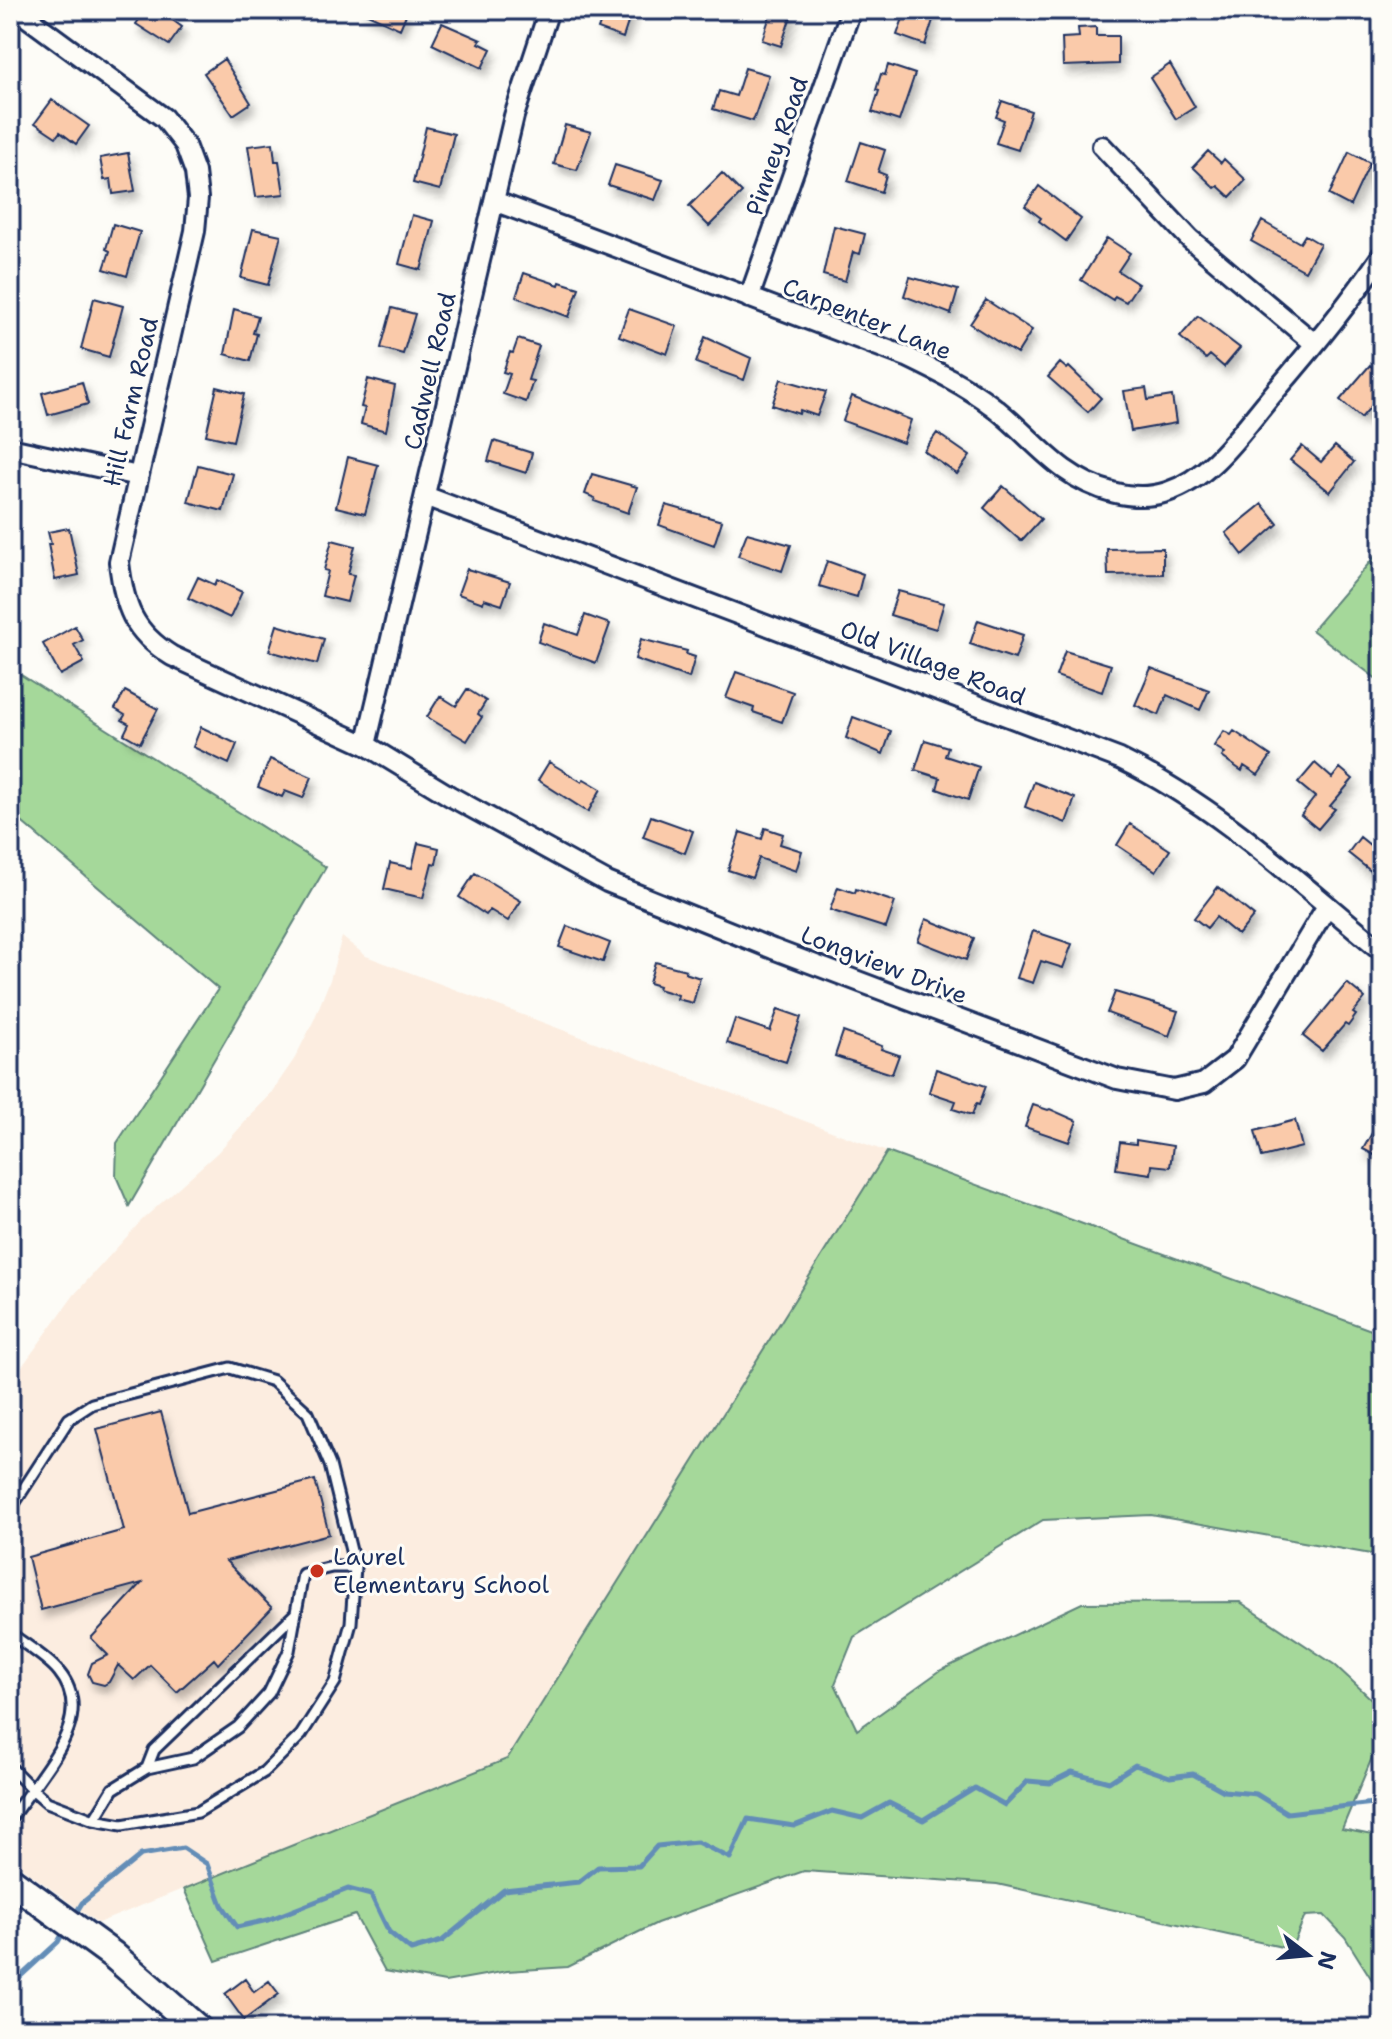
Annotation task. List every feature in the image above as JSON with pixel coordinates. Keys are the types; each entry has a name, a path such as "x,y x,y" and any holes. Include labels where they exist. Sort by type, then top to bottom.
{"street":[{"name":"Hill Farm Road","path":"17,10 164,118 185,145 195,172 198,198 195,231 119,562 123,593 132,619 153,644 172,656 366,745"},
{"name":"Cadwell Road","path":"366,745 514,116 549,10"},
{"name":"Pinney Road","path":"749,298 851,10"},
{"path":"1102,146 1190,239 1315,344"},
{"name":"Carpenter Lane","path":"494,201 907,357 947,375 992,405 1064,469 1097,488 1127,496 1167,492 1191,481 1219,458 1353,299 1382,255"},
{"path":"10,448 138,476"},
{"name":"Old Village Road","path":"425,496 1120,759 1162,779 1214,814 1382,951"},
{"name":"Longview Drive","path":"366,745 450,796 607,882 773,949 1117,1079 1174,1090 1204,1083 1235,1059 1327,906"},
{"path":"10,1880 113,1955 198,2029"}],"lane":[{"path":"10,1510 69,1419 92,1404 230,1368 273,1381 308,1413 330,1465 355,1567 351,1623 335,1682 301,1735 264,1772 198,1812 122,1825 94,1820 47,1802 10,1767"},
{"path":"94,1820 113,1789 147,1768 193,1758 238,1727 269,1693 289,1651 303,1574 332,1567 355,1567"},
{"path":"147,1768 154,1750 295,1614"},
{"path":"10,1633 60,1672 74,1703 69,1732 10,1819"}],"shaded area":[{"name":"Laurel Elementary School","path":"342,937 366,956 887,1152 507,1759 98,1923 10,1859 10,1383 74,1295 142,1220 218,1152 271,1093 295,1058 314,1020"}],"green space":[{"path":"1382,548 1382,683 1312,630"},
{"path":"10,668 326,867 129,1206 116,1176 117,1143 218,989 10,812"},
{"path":"887,1152 1382,1334 1382,1556 1151,1515 1043,1520 854,1637 835,1684 857,1730 941,1670 1082,1603 1240,1602 1335,1665 1382,1709 1382,1734 1342,1829 1382,1837 1382,1987 1374,1983 1345,1937 1324,1915 1305,1916 1291,1949 997,1884 804,1871 657,1923 568,1967 507,1971 445,1982 385,1971 355,1915 216,1961 184,1889 507,1759"}],"building":[{"path":"146,10 159,10 182,27 169,45 136,24"},
{"path":"359,10 408,10 400,29"},
{"path":"605,10 632,10 623,38 598,29"},
{"path":"772,10 793,10 781,46 762,40"},
{"path":"906,10 932,10 930,16 934,17 925,45 897,35"},
{"path":"442,23 481,40 479,43 491,49 482,68 432,44"},
{"path":"1096,27 1096,36 1118,36 1118,64 1063,66 1062,38 1079,37 1078,28"},
{"path":"224,59 251,103 233,115 204,73"},
{"path":"1170,64 1195,107 1176,119 1150,78"},
{"path":"888,65 915,74 899,121 872,112 881,74 885,75"},
{"path":"745,68 769,75 753,121 713,109 719,91 736,96"},
{"path":"52,100 89,126 76,144 60,132 56,137 35,123"},
{"path":"1002,101 1031,111 1018,150 996,143 1004,120 996,117"},
{"path":"565,125 591,132 577,170 554,164"},
{"path":"426,127 454,134 440,190 413,183"},
{"path":"861,142 885,150 878,172 886,175 881,192 848,181"},
{"path":"273,143 284,194 256,197 248,146"},
{"path":"1208,151 1221,163 1224,159 1246,180 1230,197 1218,186 1215,188 1193,167"},
{"path":"1349,152 1370,163 1350,206 1329,195"},
{"path":"128,153 135,191 113,194 111,179 104,180 100,158"},
{"path":"615,165 663,180 655,200 608,185"},
{"path":"722,173 742,193 709,226 689,206"},
{"path":"1039,186 1081,219 1066,241 1025,206"},
{"path":"412,215 434,221 421,270 399,264"},
{"path":"1262,221 1300,243 1305,235 1320,244 1305,271 1251,241"},
{"path":"113,224 140,232 127,276 104,269"},
{"path":"834,226 865,234 860,254 853,252 845,281 823,275"},
{"path":"253,229 281,235 268,285 241,278"},
{"path":"1107,238 1130,253 1118,271 1138,284 1126,302 1115,296 1113,300 1081,280"},
{"path":"524,273 579,288 569,317 516,297"},
{"path":"910,277 958,290 951,314 904,296"},
{"path":"94,298 123,306 109,357 81,349"},
{"path":"986,300 1032,330 1017,354 970,324"},
{"path":"392,308 415,314 403,354 381,348"},
{"path":"234,309 258,316 250,361 225,354"},
{"path":"629,309 677,326 667,354 619,336"},
{"path":"1198,316 1240,348 1224,367 1210,355 1206,359 1180,337"},
{"path":"705,337 751,358 744,380 696,363"},
{"path":"518,339 539,346 528,380 533,381 526,402 503,394 510,374 503,372"},
{"path":"1060,363 1067,369 1069,367 1101,398 1088,412 1048,377"},
{"path":"1370,365 1382,376 1382,386 1375,394 1379,397 1361,418 1340,400"},
{"path":"368,379 395,386 386,431 361,424 365,408 361,407"},
{"path":"781,379 826,392 817,416 772,405"},
{"path":"82,382 88,404 48,415 42,393"},
{"path":"217,387 244,394 233,441 206,435"},
{"path":"1146,388 1148,400 1172,396 1176,423 1131,431 1124,391"},
{"path":"852,396 911,420 903,443 843,421"},
{"path":"937,433 970,456 957,474 924,451"},
{"path":"494,441 532,453 526,473 488,461"},
{"path":"1302,446 1321,462 1335,446 1354,462 1330,492 1290,460"},
{"path":"348,457 378,465 365,514 336,507"},
{"path":"198,465 233,474 223,511 188,502"},
{"path":"592,474 637,487 628,513 594,501 595,498 585,494"},
{"path":"1003,486 1041,519 1021,541 984,508"},
{"path":"1262,504 1278,524 1243,555 1226,533"},
{"path":"666,505 722,521 714,545 659,525"},
{"path":"69,528 79,575 55,580 48,532"},
{"path":"747,533 791,545 782,571 738,556"},
{"path":"332,540 355,546 348,574 354,575 347,602 322,596 328,571 324,570"},
{"path":"1163,548 1163,574 1108,575 1107,549"},
{"path":"827,561 863,574 857,597 819,586"},
{"path":"467,569 510,582 502,605 484,599 483,603 458,594"},
{"path":"198,577 215,585 217,580 242,592 230,618 188,598"},
{"path":"898,591 944,603 936,629 890,615"},
{"path":"585,615 610,624 596,663 538,642 544,623 578,635"},
{"path":"978,620 1023,635 1015,659 970,644"},
{"path":"277,625 324,639 317,664 269,651"},
{"path":"75,626 83,640 74,645 84,662 60,675 43,644"},
{"path":"641,639 687,651 686,654 695,657 689,678 635,659"},
{"path":"1065,651 1111,665 1102,692 1056,676"},
{"path":"1151,668 1209,690 1200,710 1167,695 1159,715 1135,705"},
{"path":"736,672 793,692 782,722 726,698"},
{"path":"467,689 486,701 478,714 482,717 467,741 427,717 440,696 456,706"},
{"path":"125,691 158,709 140,743 124,734 129,724 122,720 125,715 115,709"},
{"path":"853,717 891,731 883,754 846,738"},
{"path":"201,727 237,744 229,764 193,747"},
{"path":"1224,731 1231,735 1234,731 1271,756 1258,775 1244,766 1242,771 1222,757 1225,753 1214,746"},
{"path":"925,740 948,747 945,756 979,767 968,800 937,789 940,778 915,770"},
{"path":"270,759 312,777 303,798 285,791 282,797 258,787"},
{"path":"549,762 582,782 584,779 601,789 588,812 538,780"},
{"path":"1315,763 1332,778 1340,768 1353,779 1330,806 1335,809 1318,829 1301,815 1315,797 1298,783"},
{"path":"1034,782 1075,798 1066,823 1025,807"},
{"path":"651,816 693,831 685,853 643,837"},
{"path":"1130,824 1170,850 1156,871 1117,845"},
{"path":"765,828 783,834 780,844 802,851 796,871 759,858 752,878 728,870 740,832 762,839"},
{"path":"1382,830 1382,880 1348,853 1360,837 1370,845"},
{"path":"418,843 439,848 423,898 384,889 390,863 412,868"},
{"path":"475,873 521,901 508,921 490,910 486,915 459,897"},
{"path":"838,887 855,893 856,889 895,902 886,928 830,910"},
{"path":"1218,887 1254,916 1238,935 1216,917 1207,928 1194,918"},
{"path":"926,919 974,938 966,960 918,941"},
{"path":"567,926 610,943 603,962 559,947"},
{"path":"1033,931 1072,944 1063,968 1041,961 1033,983 1017,978"},
{"path":"655,962 686,970 685,973 700,978 693,1003 677,999 678,995 649,983"},
{"path":"1347,983 1365,998 1353,1013 1356,1015 1348,1026 1345,1024 1322,1051 1303,1036"},
{"path":"1115,992 1178,1011 1169,1036 1107,1013"},
{"path":"778,1009 801,1017 786,1062 727,1043 735,1019 770,1031"},
{"path":"843,1032 899,1055 892,1074 835,1056"},
{"path":"936,1069 986,1086 972,1115 953,1109 956,1101 929,1092"},
{"path":"1033,1105 1077,1121 1069,1142 1025,1127"},
{"path":"1382,1115 1382,1159 1363,1149"},
{"path":"1295,1120 1302,1147 1262,1157 1255,1131"},
{"path":"1136,1140 1173,1146 1170,1167 1152,1165 1151,1174 1116,1169 1120,1142 1136,1144"},
{"path":"161,1412 188,1513 315,1480 329,1534 226,1561 272,1608 218,1664 214,1659 177,1692 150,1665 134,1680 118,1665 104,1685 92,1682 88,1674 92,1663 108,1655 91,1638 142,1583 41,1610 28,1557 124,1530 97,1429"},
{"path":"245,1979 254,1992 269,1981 279,1994 244,2020 225,1994"}],"waterway":[{"path":"74,1916 82,1903 141,1855 183,1848 207,1864 222,1905 237,1927 268,1920 348,1889 371,1895 389,1932 411,1950 442,1941 504,1890 579,1882 598,1867 639,1866 657,1846 697,1842 730,1858 748,1819 794,1826 832,1811 862,1818 889,1803 923,1820 975,1788 1005,1805 1028,1781 1050,1783 1072,1772 1109,1782 1135,1765 1170,1777 1193,1774 1224,1791 1256,1794 1287,1813 1382,1802"},
{"path":"10,1986 58,1942 64,1931"}],"place":[{"name":"Laurel Elementary School","path":"317,1571"}]}
